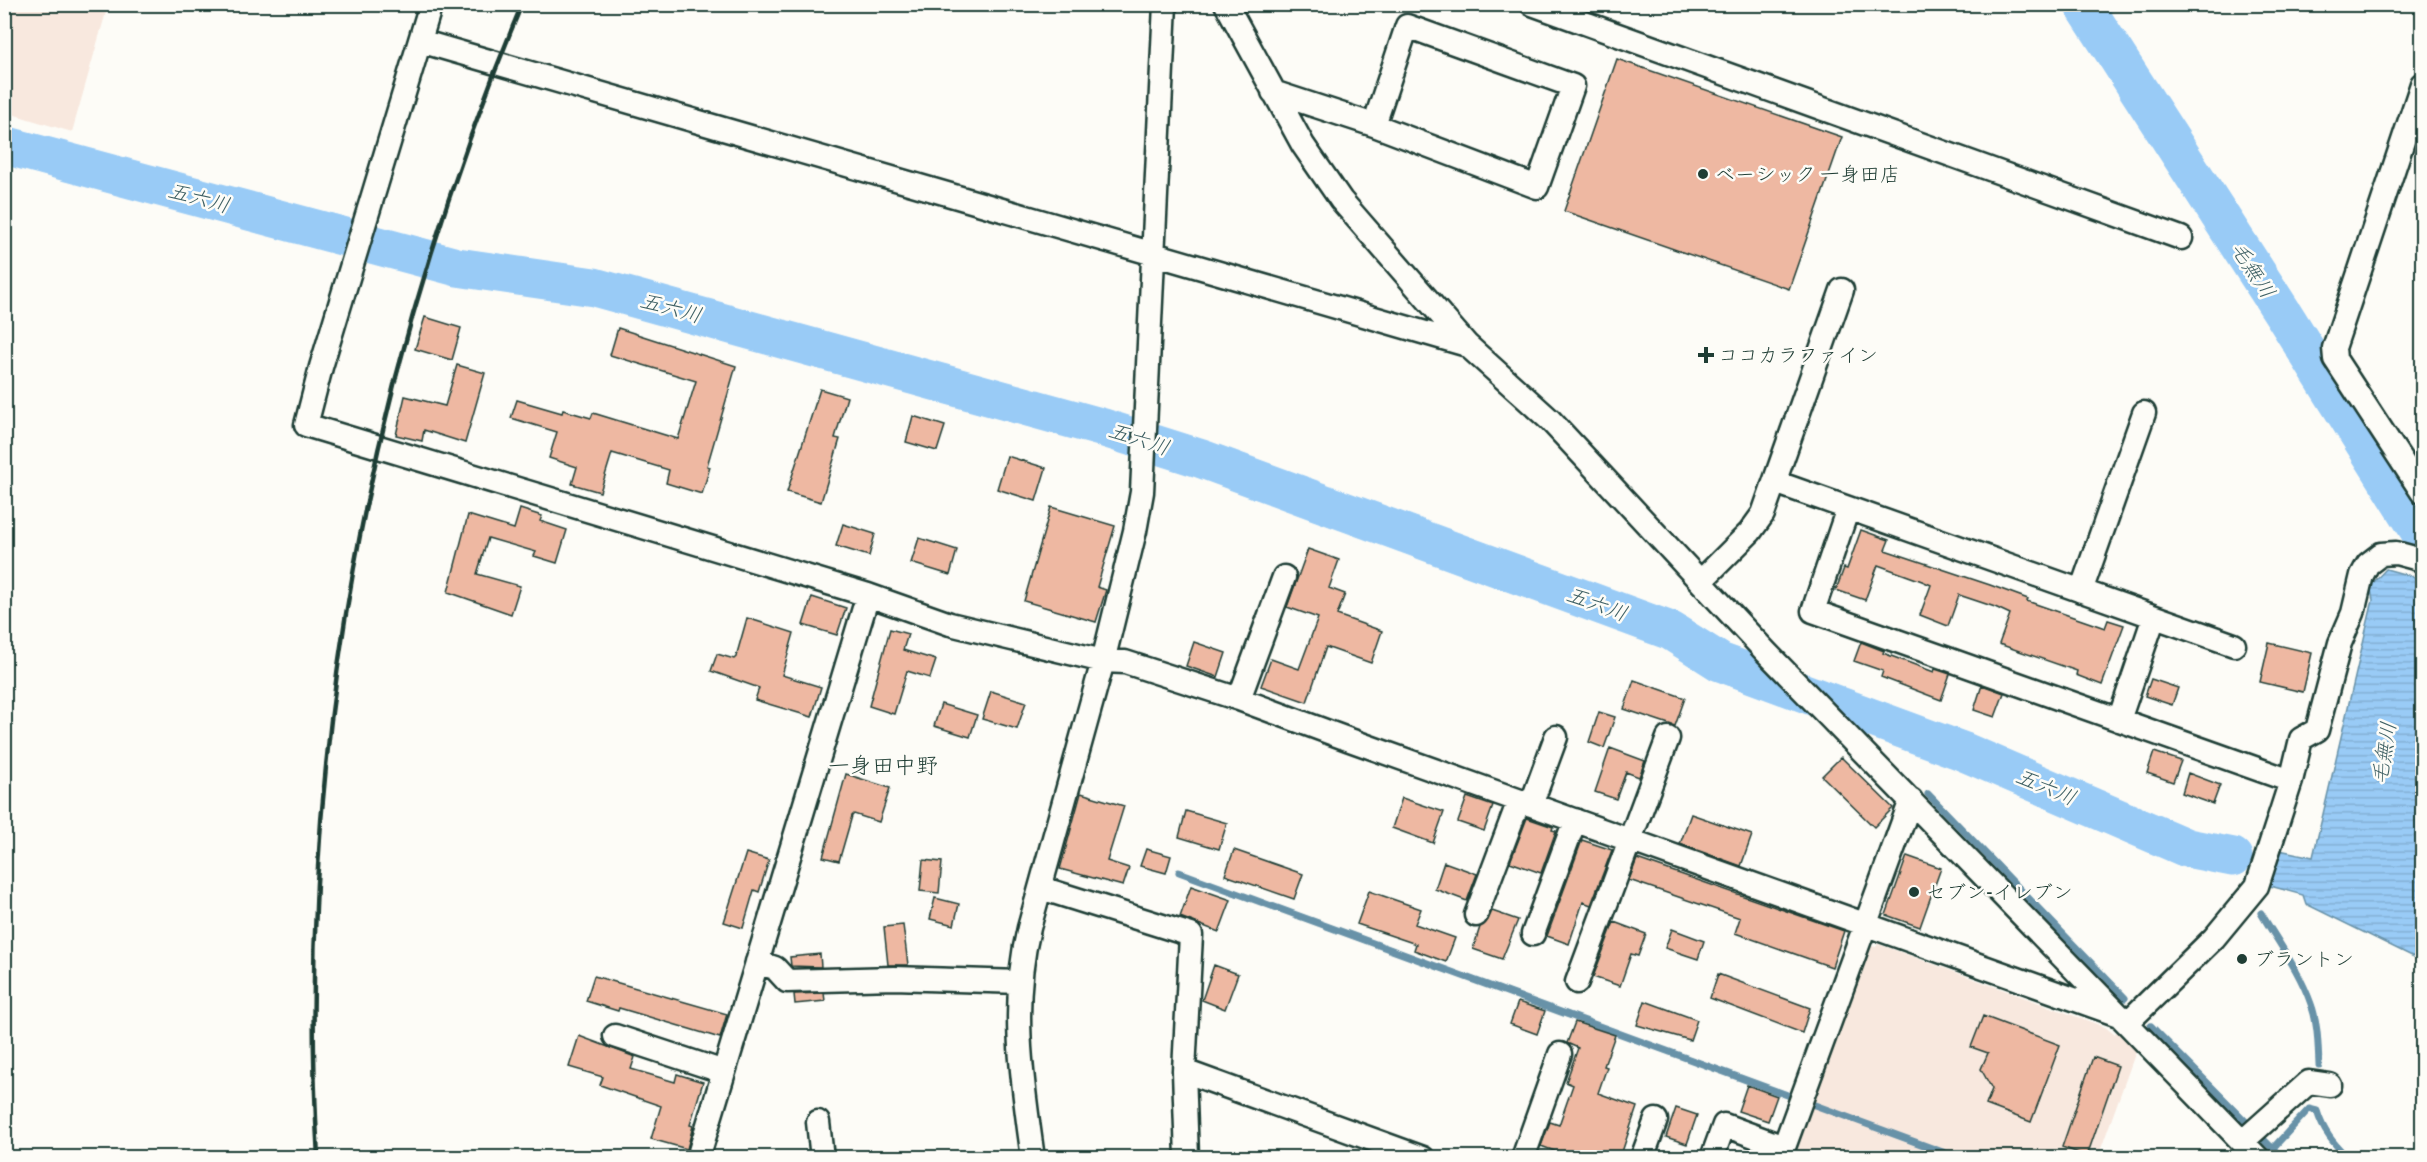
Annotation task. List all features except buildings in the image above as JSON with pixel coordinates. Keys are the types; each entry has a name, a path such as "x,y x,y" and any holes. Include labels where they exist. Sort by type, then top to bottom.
{"street":[{"path":"431,4 321,367 306,424 868,595 950,624 1103,661 1125,662 1239,699 1864,923 2124,1020"},
{"path":"1033,1158 1020,1057 1020,982 1027,936 1103,661 1135,531 1142,492 1165,4"},
{"path":"1226,4 1304,146 1341,200 1467,345 1550,420 1767,652 2124,1020 2253,1140 2309,1082 2330,1085"},
{"path":"1532,4 2181,238"},
{"path":"1273,92 1374,125 1537,187 1573,86 1407,26 1374,125"},
{"path":"420,41 1467,345"},
{"path":"2422,84 2334,348 2335,359 2422,492"},
{"path":"1701,580 1750,532 1763,514 1842,290"},
{"path":"2081,591 2144,413"},
{"path":"1775,482 2234,645"},
{"path":"1848,508 1813,611 2290,781"},
{"path":"2124,1020 2214,938 2257,886 2301,739 2317,730 2340,643 2353,613 2368,564 2381,554 2396,553 2422,560"},
{"path":"1239,699 1284,577"},
{"path":"698,1158 868,595"},
{"path":"2119,720 2154,617"},
{"path":"1476,915 1556,737"},
{"path":"1577,982 1668,738"},
{"path":"1712,1158 1724,1125 1782,1152 1864,923 1911,800"},
{"path":"1533,934 1575,819"},
{"path":"1041,888 1191,935 1185,1071 1187,1158"},
{"path":"757,962 775,968 787,981 894,978 1020,982"},
{"path":"615,1036 724,1072"},
{"path":"1523,1158 1560,1054"},
{"path":"1185,1071 1423,1158"},
{"path":"1642,1158 1656,1120"},
{"path":"818,1122 822,1158"}],"shaded area":[{"path":"4,5 108,5 72,132 5,112"},
{"path":"1878,944 2105,1027 2114,1034 2117,1032 2136,1051 2098,1157 1793,1158 1871,946 1876,947"}],"water":[{"path":"2386,569 2422,579 2422,859 2419,890 2422,913 2422,961 2306,904 2303,895 2270,886 2279,850 2313,857 2373,600 2370,586"}],"waterway":[{"name":"毛無川","path":"2083,4 2284,315 2422,535"},
{"name":"五六川","path":"4,145 457,267 594,287 1104,428 1202,459 1671,631 1720,662 1962,751 2187,848 2233,857"},
{"path":"1928,794 2125,998"},
{"path":"2233,857 2260,865"},
{"path":"1179,872 1959,1158"},
{"path":"2261,913 2295,969 2311,1004 2316,1026 2319,1065"},
{"path":"2151,1026 2282,1158"},
{"path":"2273,1148 2309,1109 2317,1111 2329,1136 2348,1158"}],"railway":[{"path":"318,1158 314,1009 318,861 332,715 354,569 384,425 422,283 468,143 522,4"}],"place":[{"name":"ベーシック 一身田店","path":"1703,174"},
{"name":"ココカラファイン","path":"1706,355"},
{"name":"セブン-イレブン","path":"1914,892"},
{"name":"ブラントン","path":"2242,959"}],"district":[{"name":"一身田中野","path":"883,765"}]}
